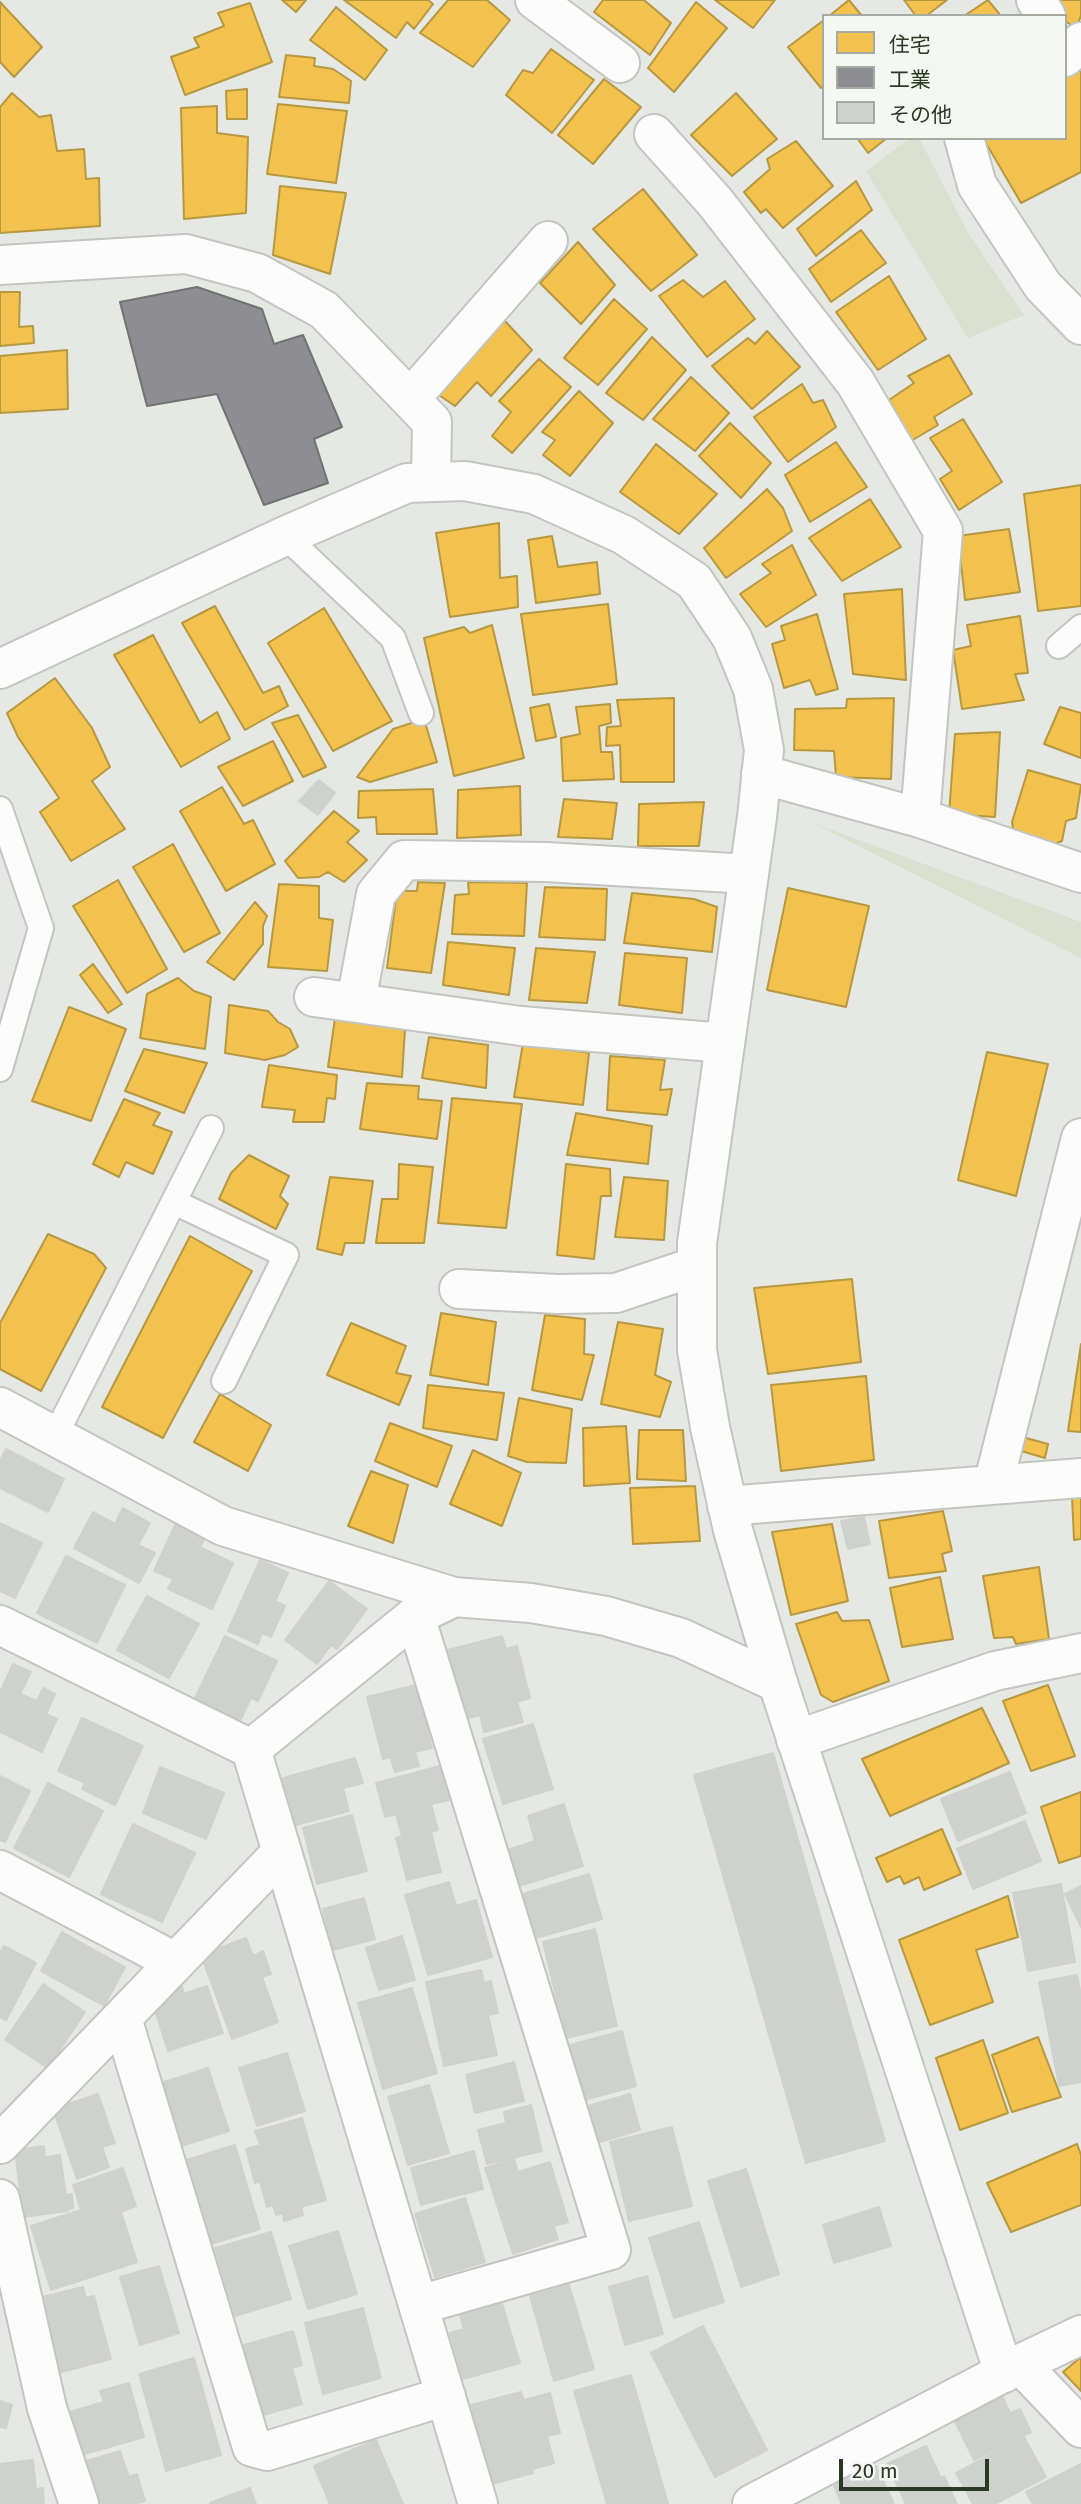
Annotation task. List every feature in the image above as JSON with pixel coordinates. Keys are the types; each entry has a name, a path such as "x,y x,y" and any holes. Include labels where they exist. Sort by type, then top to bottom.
{"street":[{"path":"534,0 621,63"},
{"path":"1067,55 1081,42"},
{"path":"653,134 715,202 855,382 943,531 920,818"},
{"path":"965,140 977,185 1043,286 1081,325"},
{"path":"410,399 548,241"},
{"path":"0,265 186,254 257,273 324,310 432,422 431,482"},
{"path":"0,669 407,482 465,481 534,494 624,535 694,581 732,638 753,689 764,751 697,1243 697,1350 710,1427 727,1506 796,1740 1012,2368 1081,2428"},
{"path":"761,774 920,818 1081,873"},
{"path":"356,1002 376,894 404,860 546,862 749,874"},
{"path":"314,997 522,1026 725,1043"},
{"path":"993,1485 1081,1138"},
{"path":"459,1289 558,1294 616,1293 697,1266"},
{"path":"3,1417 55,1436 223,1525 454,1597 531,1603 606,1616 681,1638 778,1683"},
{"path":"727,1506 1081,1478"},
{"path":"251,1749 415,1616 454,1597"},
{"path":"415,1616 611,2250 419,2305"},
{"path":"0,1625 251,1749 478,2504"},
{"path":"796,1740 995,1671 1081,1653"},
{"path":"0,2144 282,1852"},
{"path":"0,1870 175,1962"},
{"path":"122,2018 251,2446 267,2451 446,2396"},
{"path":"0,2199 47,2408 79,2504"},
{"path":"752,2504 1012,2368 1081,2335"}],"lane":[{"path":"285,536 393,638 421,713"},
{"path":"1059,646 1081,627"},
{"path":"0,809 41,928 0,1069"},
{"path":"55,1436 211,1128"},
{"path":"174,1202 286,1255 224,1381"}],"green space":[{"path":"907,140 920,140 968,233 1024,315 968,338 866,171"},
{"path":"813,823 1081,922 1081,958"}],"building: 住宅":[{"path":"282,0 306,0 296,12"},
{"path":"344,0 428,0 433,4 414,29 407,22 396,38"},
{"path":"448,0 487,0 510,20 473,67 420,33"},
{"path":"603,0 644,0 671,23 650,55 594,12"},
{"path":"715,0 775,0 753,28"},
{"path":"849,0 860,14 832,14"},
{"path":"904,0 947,0 929,14 914,14"},
{"path":"988,0 999,14 967,14"},
{"path":"1061,0 1081,0 1081,16 1076,28 1067,22 1067,14 1055,13"},
{"path":"0,2 42,47 14,77 0,62"},
{"path":"696,2 727,28 674,92 648,68"},
{"path":"250,3 272,62 185,95 171,57 199,47 194,38 224,26 218,13"},
{"path":"336,7 387,50 365,80 310,40"},
{"path":"822,22 821,88 788,47"},
{"path":"551,49 594,80 552,133 506,95 523,70 533,73"},
{"path":"286,55 315,58 314,66 333,69 351,81 349,103 279,97"},
{"path":"1081,70 1081,172 1021,203 984,140 1067,140 1067,77"},
{"path":"604,79 641,107 593,164 558,135"},
{"path":"247,89 247,119 227,119 226,91"},
{"path":"12,93 39,117 51,115 57,151 84,149 86,179 99,178 100,226 0,233 0,107"},
{"path":"736,93 777,139 732,176 691,135"},
{"path":"278,104 347,111 336,183 267,174"},
{"path":"217,106 217,133 248,137 246,213 184,219 181,108"},
{"path":"858,140 884,140 868,153"},
{"path":"796,141 833,186 783,228 766,209 761,213 744,192 770,169 767,159"},
{"path":"856,181 872,210 816,256 797,229"},
{"path":"280,186 346,193 330,274 273,255"},
{"path":"643,189 697,255 651,291 593,229"},
{"path":"861,230 886,263 831,302 809,269"},
{"path":"578,242 615,285 581,324 540,283"},
{"path":"889,276 926,339 878,370 836,312"},
{"path":"683,280 703,297 725,281 755,319 707,357 659,296"},
{"path":"0,292 20,292 19,327 33,326 34,343 0,346"},
{"path":"614,299 647,329 598,385 564,358"},
{"path":"504,320 532,350 491,396 477,382 455,406 433,391"},
{"path":"767,331 800,367 752,409 712,366 748,338 755,344"},
{"path":"652,337 686,370 643,420 606,393"},
{"path":"67,350 68,409 0,413 0,356"},
{"path":"949,355 972,394 934,417 938,425 911,441 886,402 914,383 908,376"},
{"path":"539,359 571,387 512,453 492,436 511,412 499,401"},
{"path":"691,377 729,413 695,451 653,419"},
{"path":"802,384 813,403 823,400 836,427 788,462 754,417"},
{"path":"579,391 613,423 570,476 543,455 555,440 542,432"},
{"path":"963,419 1002,482 959,510 940,479 952,471 930,438"},
{"path":"730,423 771,463 741,498 699,456"},
{"path":"836,442 867,487 810,522 785,475"},
{"path":"656,444 717,494 679,534 620,492"},
{"path":"1081,485 1081,606 1038,611 1024,494"},
{"path":"767,489 783,508 792,531 726,578 704,548"},
{"path":"870,499 901,547 842,581 809,538"},
{"path":"499,523 500,578 517,576 518,607 450,617 436,533"},
{"path":"1009,529 1020,592 965,600 958,536"},
{"path":"552,536 558,567 597,562 600,594 536,603 528,540"},
{"path":"792,545 816,595 766,627 740,594 771,573 762,564"},
{"path":"902,589 906,680 853,674 844,594"},
{"path":"608,604 617,684 533,695 521,614"},
{"path":"215,606 263,693 279,686 288,706 245,730 182,623"},
{"path":"324,608 392,721 333,751 268,643"},
{"path":"817,614 838,689 816,695 810,680 784,688 772,644 785,640 781,626"},
{"path":"1020,616 1028,673 1015,674 1024,700 962,709 953,650 971,646 967,625"},
{"path":"492,625 524,758 454,776 424,638 464,627 470,633"},
{"path":"153,635 200,723 217,712 230,739 181,767 114,655"},
{"path":"55,678 92,728 110,767 92,781 125,829 71,861 40,812 59,798 18,737 7,713"},
{"path":"674,698 674,782 621,782 620,745 606,746 607,727 621,726 617,700"},
{"path":"894,698 891,779 836,777 834,751 794,750 795,709 846,708 847,699"},
{"path":"549,704 556,737 536,741 530,708"},
{"path":"610,704 611,723 599,726 601,752 612,752 614,779 563,781 561,738 580,734 576,707"},
{"path":"1060,707 1081,713 1081,758 1044,744"},
{"path":"298,715 326,767 303,777 272,723"},
{"path":"424,719 437,762 370,782 357,777 393,729"},
{"path":"1000,732 995,817 949,814 955,734"},
{"path":"273,741 293,781 243,806 218,767"},
{"path":"1028,770 1081,785 1076,818 1066,821 1062,841 1049,846 1014,834 1012,822"},
{"path":"520,786 521,835 457,838 458,790"},
{"path":"222,787 244,824 253,820 275,864 226,891 180,811"},
{"path":"433,789 437,834 377,834 376,817 358,818 359,791"},
{"path":"564,799 617,803 612,839 558,837"},
{"path":"704,802 699,846 638,846 639,804"},
{"path":"334,811 359,831 347,842 367,860 344,882 328,872 319,877 298,878 285,861"},
{"path":"173,844 220,933 184,952 133,867"},
{"path":"118,880 167,969 127,993 73,906"},
{"path":"418,882 445,883 431,973 387,968 397,891 417,891"},
{"path":"468,882 527,883 524,936 452,934 455,895 469,894"},
{"path":"279,884 319,886 319,918 333,920 327,971 268,967"},
{"path":"545,887 607,889 605,940 539,937"},
{"path":"788,888 869,906 846,1007 767,990"},
{"path":"632,893 694,899 717,907 712,952 624,943"},
{"path":"255,902 267,916 263,926 263,944 234,980 207,962"},
{"path":"448,942 515,948 509,995 443,985"},
{"path":"536,948 595,952 587,1003 529,1000"},
{"path":"625,953 687,958 682,1013 619,1005"},
{"path":"93,964 122,1004 108,1013 80,975"},
{"path":"178,978 194,991 211,997 205,1049 140,1038 147,994"},
{"path":"229,1005 268,1011 278,1022 290,1029 298,1047 285,1055 265,1060 225,1053"},
{"path":"69,1007 126,1029 91,1121 32,1101"},
{"path":"335,1018 405,1029 402,1077 328,1067"},
{"path":"429,1037 488,1045 486,1088 422,1078"},
{"path":"523,1043 589,1053 583,1105 514,1097"},
{"path":"144,1049 207,1063 184,1113 125,1091"},
{"path":"987,1052 1048,1064 1016,1196 958,1180"},
{"path":"610,1056 665,1060 660,1090 672,1089 667,1115 607,1110"},
{"path":"269,1065 337,1075 335,1099 327,1098 324,1122 293,1122 295,1110 262,1107"},
{"path":"367,1083 419,1086 418,1099 442,1101 437,1139 360,1129"},
{"path":"452,1098 522,1104 506,1228 438,1223"},
{"path":"124,1099 160,1113 153,1125 172,1132 153,1174 126,1162 119,1177 93,1164"},
{"path":"576,1113 652,1126 648,1164 567,1155"},
{"path":"249,1155 289,1176 280,1196 288,1204 276,1229 219,1199 231,1173"},
{"path":"399,1164 433,1167 424,1243 376,1243 382,1199 398,1199"},
{"path":"566,1164 610,1169 611,1196 601,1196 594,1259 557,1255"},
{"path":"330,1177 373,1181 364,1243 345,1243 342,1255 317,1249"},
{"path":"624,1177 668,1181 664,1240 615,1237"},
{"path":"48,1234 94,1254 106,1268 41,1391 0,1369 0,1323"},
{"path":"190,1236 252,1271 163,1438 102,1407"},
{"path":"852,1279 861,1362 768,1374 754,1288"},
{"path":"441,1313 496,1322 488,1385 430,1375"},
{"path":"545,1315 585,1319 584,1354 594,1355 582,1400 532,1390"},
{"path":"618,1322 663,1329 655,1375 671,1382 660,1417 601,1404"},
{"path":"351,1323 406,1346 396,1373 411,1376 399,1405 327,1375"},
{"path":"1081,1344 1081,1432 1068,1431"},
{"path":"866,1376 874,1460 781,1471 771,1385"},
{"path":"428,1385 504,1393 497,1440 423,1428"},
{"path":"220,1394 271,1425 248,1471 194,1442"},
{"path":"519,1398 572,1409 566,1463 527,1462 508,1456"},
{"path":"390,1423 452,1446 437,1487 375,1461"},
{"path":"626,1426 630,1483 584,1486 583,1428"},
{"path":"639,1430 683,1430 686,1481 637,1479"},
{"path":"1026,1438 1048,1444 1045,1458 1021,1451"},
{"path":"473,1450 521,1473 502,1526 450,1504"},
{"path":"371,1471 408,1485 393,1543 348,1526"},
{"path":"695,1486 700,1541 633,1544 630,1488"},
{"path":"1081,1487 1081,1539 1074,1540 1072,1497"},
{"path":"943,1511 952,1551 942,1554 946,1571 889,1578 879,1521"},
{"path":"832,1524 848,1601 791,1615 772,1532"},
{"path":"1039,1567 1049,1639 1016,1644 1013,1637 994,1638 983,1576"},
{"path":"940,1577 953,1639 902,1647 890,1588"},
{"path":"837,1612 842,1621 869,1620 889,1681 833,1702 821,1695 796,1624"},
{"path":"1048,1685 1075,1756 1031,1771 1003,1701"},
{"path":"982,1708 1009,1763 890,1816 862,1759"},
{"path":"1081,1792 1081,1856 1059,1863 1041,1807"},
{"path":"942,1829 961,1874 924,1890 919,1877 904,1884 900,1876 887,1882 876,1858"},
{"path":"1008,1896 1018,1937 976,1950 993,2002 930,2025 899,1940"},
{"path":"1038,2037 1061,2097 1012,2112 992,2055"},
{"path":"983,2040 1008,2113 960,2130 936,2058"},
{"path":"1077,2144 1081,2155 1081,2205 1011,2232 987,2183"},
{"path":"1081,2357 1081,2391 1063,2372"}],"building: 工業":[{"path":"197,287 262,309 274,344 303,335 342,427 314,439 328,483 264,505 217,394 147,406 120,302"}],"building: その他":[{"path":"319,780 335,793 318,815 299,801"},
{"path":"6,1449 64,1479 48,1512 0,1488 0,1461"},
{"path":"123,1508 150,1523 138,1545 155,1553 139,1583 74,1548 93,1512 115,1524"},
{"path":"864,1517 870,1544 848,1549 841,1521"},
{"path":"0,1523 42,1543 15,1598 0,1591"},
{"path":"175,1525 205,1538 200,1547 233,1563 212,1609 168,1589 173,1579 154,1571"},
{"path":"66,1556 125,1585 97,1643 37,1613"},
{"path":"260,1560 288,1573 275,1601 285,1606 271,1637 262,1633 258,1644 228,1631"},
{"path":"329,1581 367,1609 337,1649 331,1645 317,1664 285,1640"},
{"path":"147,1596 199,1624 169,1678 117,1650"},
{"path":"225,1636 277,1661 258,1701 251,1698 240,1721 195,1698"},
{"path":"502,1636 506,1649 517,1646 530,1698 517,1702 523,1722 484,1732 480,1715 466,1719 448,1650"},
{"path":"13,1664 31,1672 20,1694 37,1701 43,1688 55,1694 46,1714 57,1719 42,1752 0,1732 0,1692"},
{"path":"416,1685 432,1748 415,1752 419,1766 395,1772 390,1757 383,1759 367,1697"},
{"path":"82,1718 143,1746 115,1805 82,1789 85,1783 58,1771"},
{"path":"533,1724 553,1789 503,1804 483,1739"},
{"path":"773,1753 885,2141 806,2163 694,1775"},
{"path":"355,1758 363,1783 343,1788 349,1811 296,1825 283,1778"},
{"path":"440,1766 449,1800 431,1804 438,1830 431,1832 441,1872 407,1880 396,1838 402,1836 396,1814 385,1817 376,1783"},
{"path":"160,1767 224,1793 206,1839 143,1813"},
{"path":"1010,1772 1026,1813 958,1841 941,1799"},
{"path":"0,1776 30,1791 5,1842 0,1840"},
{"path":"48,1783 103,1811 69,1877 14,1848"},
{"path":"564,1804 583,1866 519,1886 508,1850 535,1841 528,1816"},
{"path":"352,1815 367,1871 317,1884 303,1828"},
{"path":"1025,1821 1041,1861 973,1889 957,1849"},
{"path":"133,1824 195,1853 162,1922 101,1894"},
{"path":"589,1874 602,1919 536,1938 523,1894"},
{"path":"449,1882 456,1906 476,1900 492,1957 428,1975 405,1895"},
{"path":"1061,1884 1075,1962 1028,1971 1013,1893"},
{"path":"1081,1886 1081,1927 1065,1894"},
{"path":"364,1898 375,1939 333,1950 323,1909"},
{"path":"595,1929 617,2026 566,2038 543,1942"},
{"path":"62,1932 125,1967 104,2006 41,1971"},
{"path":"402,1936 415,1980 379,1990 366,1948"},
{"path":"246,1938 253,1956 263,1951 271,1974 262,1977 278,2022 232,2039 201,1955"},
{"path":"4,1946 36,1963 6,2020 0,2017 0,1953"},
{"path":"481,1970 484,1983 491,1981 498,2013 488,2015 497,2055 444,2066 426,1982"},
{"path":"1077,1975 1081,1994 1081,2082 1059,2086 1039,1982"},
{"path":"43,1984 85,2012 48,2068 5,2040"},
{"path":"181,1984 184,1994 207,1986 223,2033 168,2051 150,1994"},
{"path":"412,1988 437,2073 383,2089 358,2003"},
{"path":"622,2031 636,2086 584,2100 570,2045"},
{"path":"287,2053 305,2111 257,2126 239,2068"},
{"path":"514,2062 524,2101 475,2113 466,2075"},
{"path":"208,2068 229,2131 178,2147 158,2084"},
{"path":"429,2085 449,2153 408,2165 388,2097"},
{"path":"98,2094 115,2143 102,2147 109,2167 77,2179 53,2109"},
{"path":"630,2094 640,2130 596,2143 585,2107"},
{"path":"531,2105 542,2151 487,2164 478,2130 506,2123 504,2112"},
{"path":"302,2118 326,2200 301,2207 303,2215 284,2221 283,2213 276,2215 273,2205 267,2207 260,2181 255,2183 246,2149 260,2145 255,2131"},
{"path":"672,2127 692,2206 629,2221 610,2142"},
{"path":"235,2145 260,2229 201,2247 177,2163"},
{"path":"44,2146 45,2157 60,2155 66,2195 72,2194 73,2208 23,2217 15,2150"},
{"path":"474,2151 483,2189 421,2205 411,2168"},
{"path":"514,2159 518,2172 550,2162 568,2222 554,2226 558,2239 513,2254 485,2168"},
{"path":"123,2168 136,2206 121,2212 137,2262 51,2290 31,2226 81,2210 73,2185"},
{"path":"746,2169 779,2274 741,2287 708,2181"},
{"path":"465,2198 485,2262 435,2277 415,2214"},
{"path":"879,2207 891,2246 834,2263 823,2225"},
{"path":"699,2222 724,2302 674,2318 649,2238"},
{"path":"338,2231 357,2294 308,2309 289,2246"},
{"path":"271,2232 291,2299 235,2316 215,2248"},
{"path":"159,2266 179,2333 140,2345 120,2277"},
{"path":"647,2276 663,2334 625,2345 609,2287"},
{"path":"569,2285 594,2369 554,2381 530,2296"},
{"path":"83,2287 86,2298 94,2296 111,2359 54,2374 34,2299"},
{"path":"500,2297 520,2363 463,2379 450,2333 464,2329 458,2309"},
{"path":"363,2308 381,2378 323,2394 305,2323"},
{"path":"703,2326 767,2450 715,2477 651,2353"},
{"path":"293,2331 302,2365 292,2368 302,2404 256,2417 237,2347"},
{"path":"194,2358 221,2455 166,2471 139,2374"},
{"path":"631,2375 668,2504 607,2504 574,2391"},
{"path":"129,2383 144,2437 78,2456 66,2413 104,2402 100,2391"},
{"path":"998,2387 1010,2413 1020,2409 1031,2432 974,2460 950,2411"},
{"path":"521,2392 524,2400 550,2393 560,2433 547,2436 554,2463 533,2469 533,2473 492,2484 471,2405"},
{"path":"0,2401 12,2405 6,2428 0,2427"},
{"path":"1024,2437 1046,2477 995,2504 973,2504 956,2473"},
{"path":"376,2440 403,2504 330,2504 314,2466"},
{"path":"926,2446 957,2504 906,2504 887,2464"},
{"path":"120,2451 129,2477 137,2474 145,2501 135,2504 99,2504 95,2491 73,2465"},
{"path":"33,2460 36,2489 43,2488 44,2504 0,2504 0,2464"},
{"path":"1081,2464 1081,2504 1033,2504 1026,2492"},
{"path":"876,2466 894,2504 842,2504 834,2486"},
{"path":"250,2488 256,2504 210,2504 210,2503"}]}
